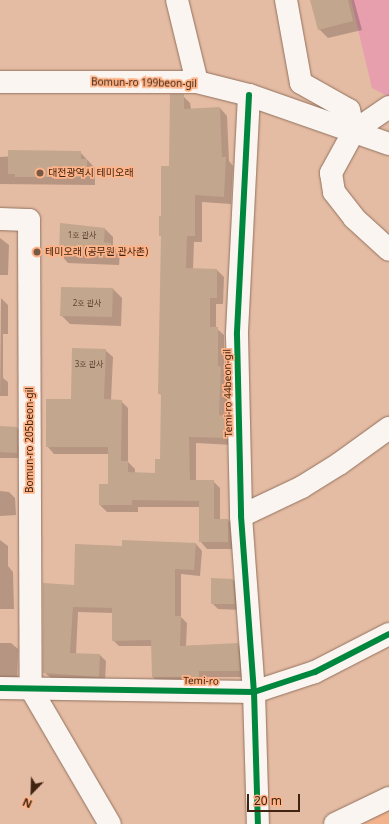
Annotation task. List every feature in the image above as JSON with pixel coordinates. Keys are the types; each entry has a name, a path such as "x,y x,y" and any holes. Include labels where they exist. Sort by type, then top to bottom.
{"street":[{"path":"177,0 198,82"},
{"path":"286,0 301,83 349,110 354,131"},
{"name":"Bomun-ro 199beon-gil","path":"0,82 198,82 249,95 389,144"},
{"name":"Temi-ro 44beon-gil","path":"249,95 237,335 241,516 254,692 258,824"},
{"path":"389,107 354,131 332,173 334,192 354,218 389,250"},
{"name":"Bomun-ro 205beon-gil","path":"0,219 29,220 31,689"},
{"path":"241,516 302,487 339,464 389,428"},
{"name":"Temi-ro","path":"0,688 254,692 315,672 389,634"},
{"path":"31,689 110,824"},
{"path":"335,824 389,798"}],"shaded area":[{"path":"351,0 389,0 389,97 372,88"},
{"path":"389,810 389,824 364,824"}],"building":[{"path":"310,0 348,0 353,21 318,30"},
{"path":"170,94 184,94 184,109 220,107 222,157 226,157 224,197 195,195 195,236 187,236 186,268 217,269 217,298 210,298 210,327 218,327 218,366 221,367 219,415 226,416 227,438 189,437 190,480 214,480 214,519 228,519 228,542 199,542 199,501 132,500 132,505 99,505 99,484 108,484 108,447 46,447 46,399 71,399 72,348 106,349 104,399 122,400 121,461 128,461 128,472 155,473 155,459 160,459 161,394 158,394 161,236 159,236 159,216 161,216 161,166 169,166"},
{"path":"8,150 81,151 81,159 87,159 87,177 15,177 15,174 8,174"},
{"path":"60,223 105,228 104,242 111,243 111,257 59,255"},
{"path":"61,287 113,288 112,317 60,316"},
{"path":"0,426 17,427 17,453 0,452"},
{"path":"122,540 196,543 194,570 175,569 175,616 181,616 180,646 238,643 240,671 199,671 199,677 152,677 151,640 112,641 112,608 73,607 70,653 100,654 99,677 43,673 43,583 74,585 75,544 122,546"},
{"path":"211,578 233,579 235,604 211,604"}],"cycle path":[{"path":"249,95 237,335 241,516 254,692 258,824"},
{"path":"0,688 254,692 315,672 389,634"}],"place":[{"name":"대전광역시 테미오래","path":"40,173"},
{"name":"테미오래 (공무원 관사촌)","path":"37,252"}]}
